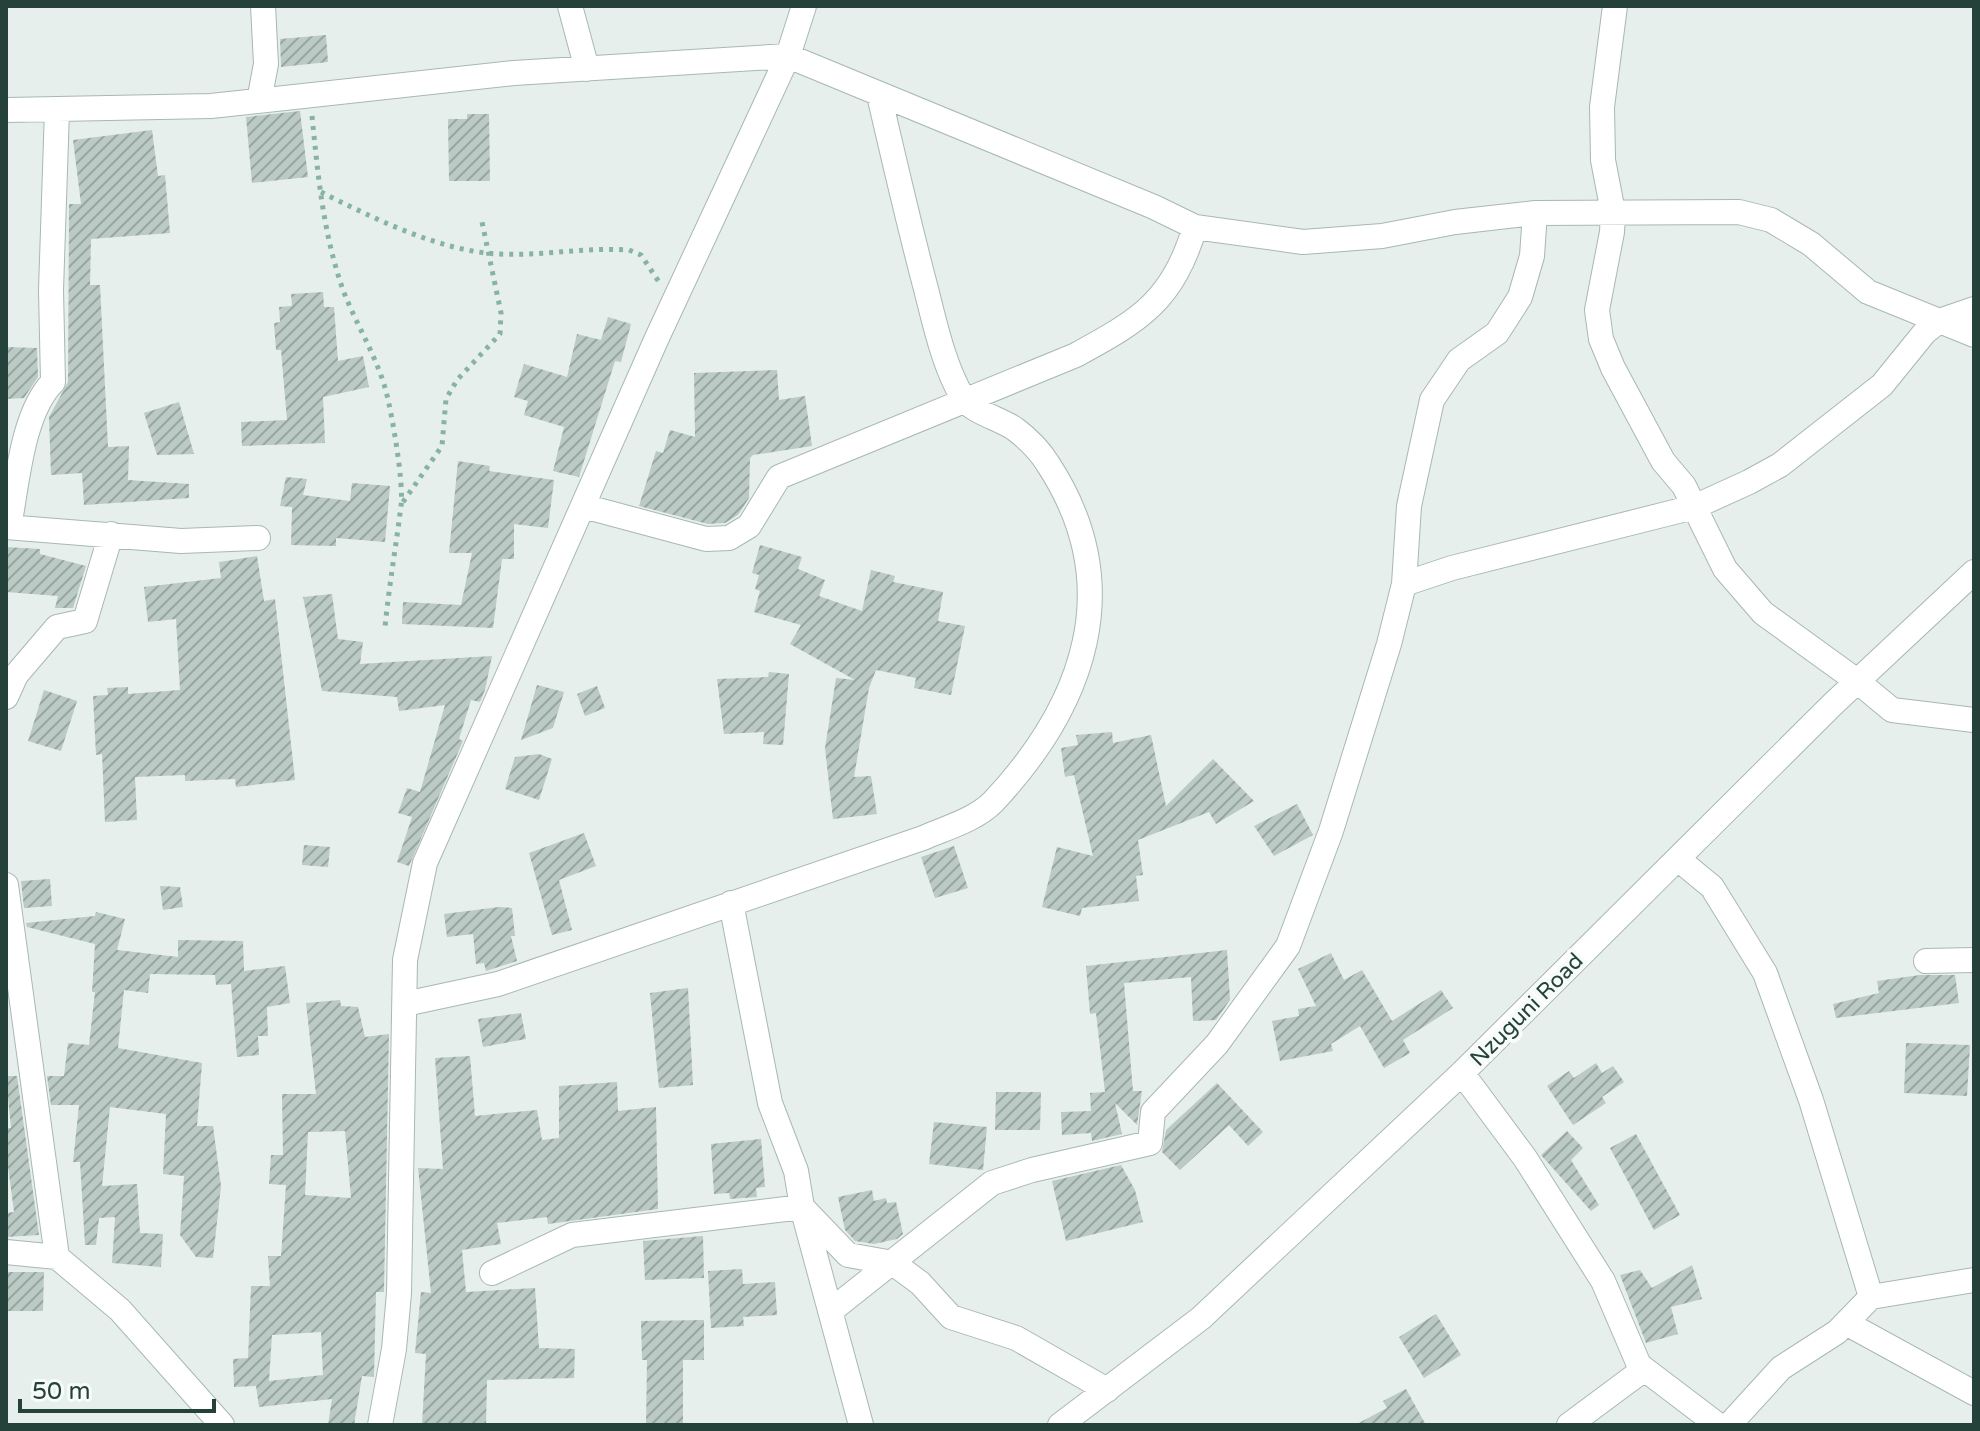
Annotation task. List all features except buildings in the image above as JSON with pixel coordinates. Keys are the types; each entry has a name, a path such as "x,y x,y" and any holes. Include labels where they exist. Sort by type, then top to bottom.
{"street":[{"path":"259,101 266,64 263,6"},
{"path":"570,6 587,69"},
{"path":"380,1425 394,1349 399,1293 405,960 425,863 674,302 788,56 805,6"},
{"path":"1615,6 1602,107 1603,160 1613,212 1597,310 1601,339 1645,432 1663,461 1681,481 1725,569 1744,595 1763,613 1892,710 1974,720"},
{"path":"6,110 211,106 514,73 788,56 1154,207 1195,227 1265,238 1340,241 1535,213 1739,212 1771,220 1811,244 1868,292 1974,335"},
{"path":"405,1004 498,984 923,838 968,819 1015,781 1045,740 1071,688 1086,646 1092,594 1077,523 1048,463 1030,442 964,400 937,330 879,95"},
{"path":"57,110 51,290 53,382 41,394 33,414 8,527 181,541 258,538"},
{"path":"833,1309 992,1183 1032,1170 1150,1143 1153,1112 1217,1044 1288,946 1357,753 1404,584 1409,506 1432,400 1459,360 1497,333 1520,297 1532,256 1535,213"},
{"path":"583,506 706,539 729,538 749,526 779,477 1076,355 1150,309 1183,265 1195,227"},
{"path":"1404,584 1452,568 1694,507 1780,465 1882,385 1925,332 1939,321 1974,309"},
{"path":"6,697 16,675 57,627 85,621 111,534"},
{"name":"Nzuguni Road","path":"1060,1425 1201,1318 1462,1073 1857,681 1974,572"},
{"path":"1678,859 1712,887 1765,973 1811,1100 1871,1297"},
{"path":"6,885 57,1257"},
{"path":"731,903 770,1103 796,1171 802,1207 833,1309 861,1425"},
{"path":"1926,961 1974,960"},
{"path":"1462,1073 1525,1158 1603,1281 1630,1347 1643,1370 1718,1425"},
{"path":"802,1207 848,1255 893,1263 920,1283 951,1317 1016,1338 1107,1390"},
{"path":"492,1273 572,1235 802,1207"},
{"path":"6,1252 57,1257 120,1310 222,1425"},
{"path":"1729,1425 1781,1368 1846,1323 1871,1297 1974,1280"},
{"path":"1846,1323 1974,1393"},
{"path":"1569,1425 1643,1370"}],"path":[{"path":"310,95 322,211 344,291 368,341 386,392 402,503 394,540 385,627"},
{"path":"320,192 363,213 438,242 486,253 629,250 641,255 674,302"},
{"path":"402,503 442,446 446,399 457,380 500,334 501,313 486,253 482,222"}]}
